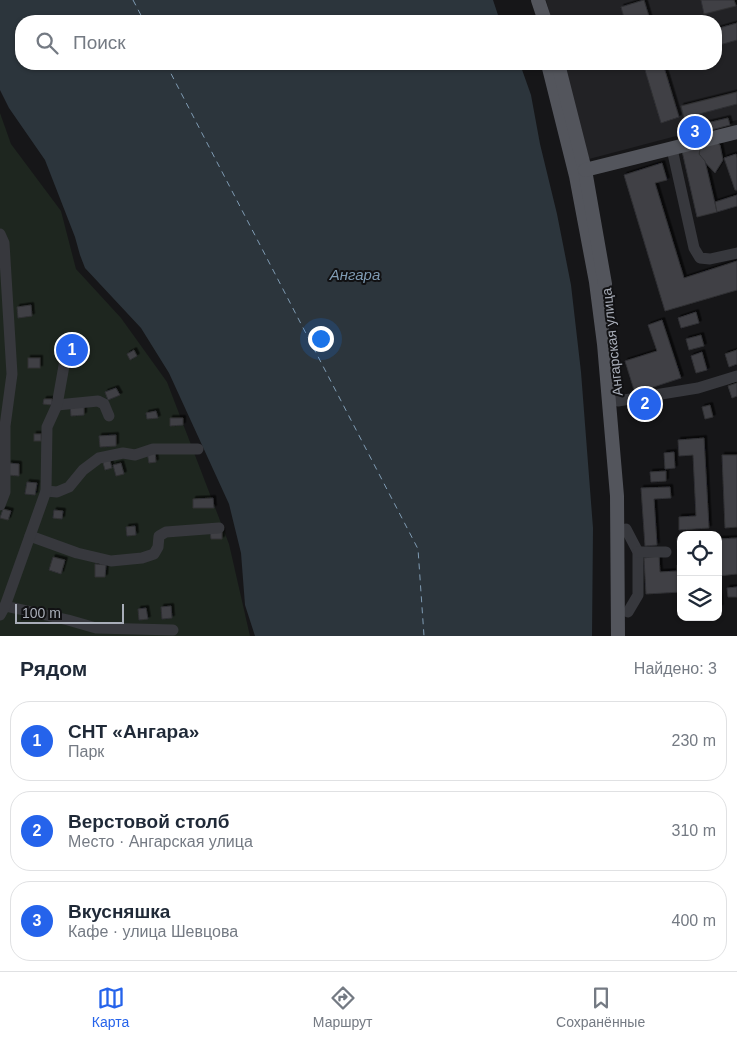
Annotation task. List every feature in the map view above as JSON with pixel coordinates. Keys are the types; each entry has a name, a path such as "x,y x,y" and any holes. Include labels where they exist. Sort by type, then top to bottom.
{"main road":[{"path":"529,0 533,15"},
{"path":"538,0 543,15"},
{"path":"550,70 580,173"},
{"path":"559,70 580,173"},
{"path":"580,173 737,132"},
{"name":"Ангарская улица","path":"580,173 605,278 618,402 626,529 627,636"},
{"name":"Ангарская улица","path":"580,173 596,282 609,396 617,496 618,636"}],"street":[{"path":"672,149 697,255 700,258 710,259 737,254"},
{"path":"0,234 4,242 12,374 5,426 5,492 0,505"},
{"path":"65,360 57,405 47,427 46,491 2,610 68,620 96,628 173,630"},
{"path":"618,402 698,388 737,376"},
{"path":"57,405 98,401 104,404 109,416"},
{"path":"46,491 57,492 69,487 83,470 99,458 123,453 135,455 153,450 198,449"},
{"path":"30,536 77,554 111,561 142,558 154,554 158,547 159,536 166,532 219,528"},
{"path":"626,529 638,552 638,595 628,612"},
{"path":"638,552 666,552"}],"shaded area":[{"path":"546,0 737,0 737,120 589,159 565,70 722,70 722,15 550,15"},
{"path":"0,113 11,144 61,211 76,269 121,318 167,382 229,544 250,636 0,636"}],"water":[{"name":"Ангара","path":"0,0 493,0 498,15 15,15 15,70 522,70 531,95 571,285 581,372 593,528 592,636 255,636 245,605 241,553 229,504 169,373 141,328 85,268 45,160 9,108 0,90"}],"building":[{"path":"644,0 648,15 623,15 621,7"},
{"path":"701,0 734,0 736,6 704,14"},
{"path":"737,23 737,40 722,44 722,27"},
{"path":"645,70 665,70 679,117 661,123"},
{"path":"737,92 737,104 684,118 681,106"},
{"path":"728,118 730,125 692,135 690,127"},
{"path":"713,140 720,145 723,160 715,173 699,154 699,149 703,144"},
{"path":"701,146 699,154 705,161 717,212 697,217 682,151"},
{"path":"736,154 737,190 735,190 724,158"},
{"path":"662,163 667,180 655,183 684,278 737,261 737,290 665,311 624,175"},
{"path":"737,195 737,206 717,212 715,202"},
{"path":"31,305 32,316 18,318 17,307"},
{"path":"696,312 699,323 681,328 678,318"},
{"path":"662,320 681,378 635,393 625,361 657,351 648,325"},
{"path":"701,335 704,346 689,350 686,339"},
{"path":"134,350 137,356 130,360 127,354"},
{"path":"737,350 737,364 729,367 725,354"},
{"path":"702,352 707,370 696,373 691,356"},
{"path":"28,358 40,358 40,368 28,368"},
{"path":"737,383 737,396 732,398 728,386"},
{"path":"116,388 120,395 108,400 105,392"},
{"path":"44,399 52,399 52,405 43,404"},
{"path":"84,403 84,415 71,416 70,404"},
{"path":"710,405 713,417 705,419 702,407"},
{"path":"156,411 158,418 147,419 146,413"},
{"path":"170,418 183,418 183,425 170,426"},
{"path":"34,434 41,434 41,441 34,441"},
{"path":"116,435 116,446 100,447 99,436"},
{"path":"704,438 709,528 679,530 679,517 696,516 693,455 679,456 678,440"},
{"path":"155,451 156,462 149,463 147,452"},
{"path":"674,452 675,468 665,469 664,453"},
{"path":"722,455 737,455 737,527 725,528"},
{"path":"109,457 112,468 105,470 102,459"},
{"path":"9,463 19,464 19,476 8,475"},
{"path":"121,463 124,474 116,476 113,465"},
{"path":"666,471 666,481 651,482 650,472"},
{"path":"27,482 37,483 35,495 25,494"},
{"path":"670,487 671,498 654,499 657,545 645,546 641,488"},
{"path":"213,498 214,508 193,508 193,499"},
{"path":"3,509 11,511 8,520 0,518"},
{"path":"54,510 63,511 62,519 53,518"},
{"path":"135,526 136,535 127,536 126,527"},
{"path":"222,530 222,539 211,539 210,531"},
{"path":"737,538 737,574 722,576 722,539"},
{"path":"659,556 660,572 677,571 677,592 646,594 644,558"},
{"path":"53,557 65,560 61,574 49,570"},
{"path":"95,564 106,565 105,577 95,577"},
{"path":"737,587 737,597 728,597 727,588"},
{"path":"171,606 172,618 162,619 161,607"},
{"path":"146,608 148,619 139,620 138,609"}],"ferry route":[{"path":"133,0 141,15"},
{"path":"169,70 418,549 424,636"}],"place":[{"name":"Вкусняшка","path":"695,132"},
{"name":"СНТ «Ангара»","path":"72,350"},
{"name":"Верстовой столб","path":"645,404"}]}
